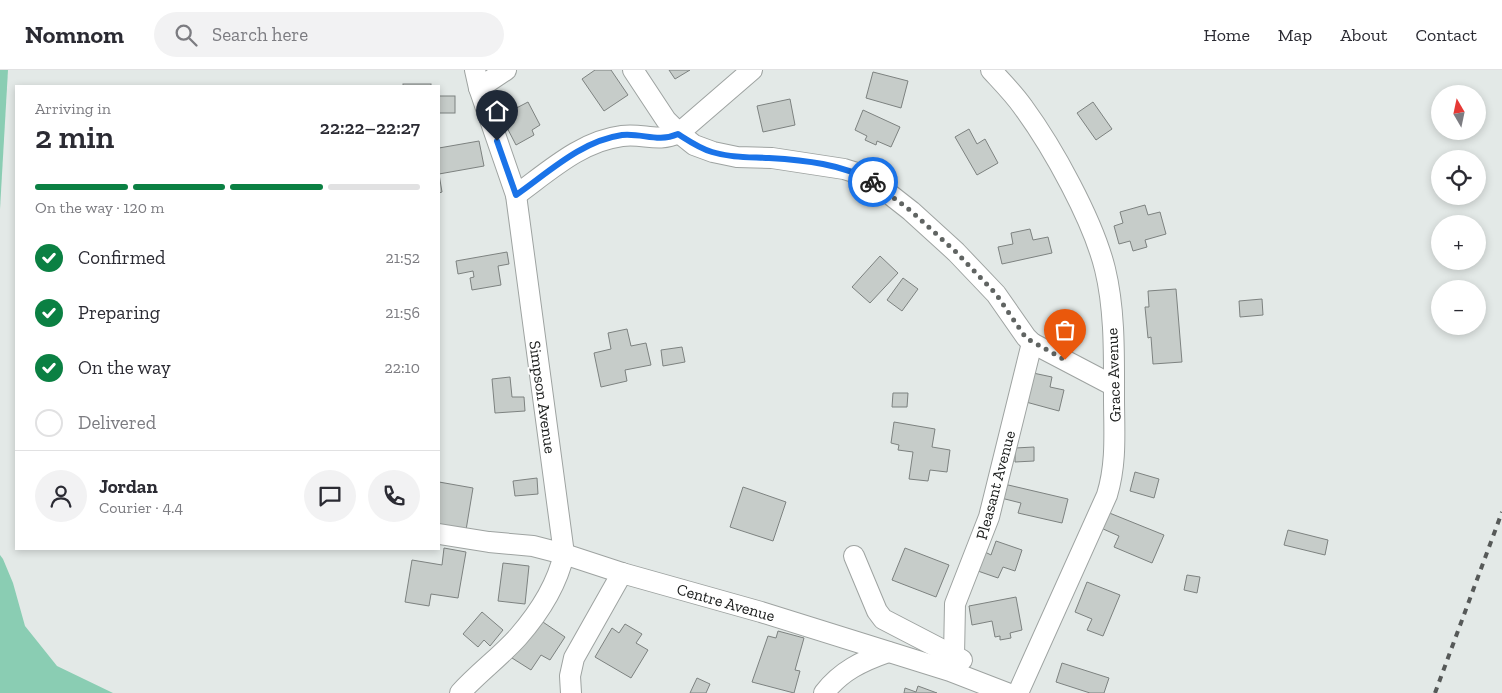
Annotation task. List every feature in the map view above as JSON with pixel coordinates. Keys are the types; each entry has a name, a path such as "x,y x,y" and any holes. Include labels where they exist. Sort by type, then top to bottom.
{"street":[{"path":"477,79 506,70"},
{"path":"633,70 666,120 678,134 694,145 713,152 737,157 772,158 844,169 867,178 911,211 956,252 996,294 1021,331 1032,343 1114,386"},
{"path":"516,195 589,145 623,135 657,139 668,138 678,134 752,70"},
{"name":"Grace Avenue","path":"991,70 1022,106 1040,132 1074,194 1097,244 1105,270 1110,300 1115,361 1115,451 1113,474 1107,495 1018,693"},
{"name":"Simpson Avenue","path":"460,693 477,674 518,637 560,575 564,554 516,195 477,79"},
{"name":"Pleasant Avenue","path":"954,656 955,604 989,517 1032,343"},
{"name":"Centre Avenue","path":"440,534 489,542 533,546 564,554 622,573 761,612 986,684 1007,693"},
{"path":"854,556 877,611 884,619 954,656 976,670 986,684"},
{"path":"571,693 570,676 574,658 622,573"},
{"path":"824,693 844,672 865,660 888,652"}],"green space":[{"path":"0,70 8,70 0,209"},
{"path":"0,555 13,583 25,626 57,666 113,693 0,693"}],"building":[{"path":"595,70 611,70 628,95 604,111 582,79"},
{"path":"669,70 690,70 675,79"},
{"path":"873,72 908,81 901,108 866,98"},
{"path":"403,84 431,84 431,85"},
{"path":"440,96 455,96 455,113 440,113"},
{"path":"790,99 795,125 763,132 757,106"},
{"path":"528,102 540,125 532,130 534,135 516,145 501,116"},
{"path":"1093,102 1112,129 1096,140 1077,113"},
{"path":"863,110 900,127 891,147 877,141 876,145 865,140 867,136 855,130"},
{"path":"969,129 977,144 985,139 998,163 977,175 955,137"},
{"path":"479,141 484,166 440,174 440,148"},
{"path":"1145,205 1148,215 1160,212 1166,234 1145,240 1147,247 1133,251 1130,241 1119,244 1114,226 1123,223 1120,212"},
{"path":"1030,229 1033,240 1048,237 1052,253 1002,264 998,247 1013,244 1011,233"},
{"path":"507,252 509,264 498,266 501,285 472,290 470,278 474,277 473,271 458,274 456,261"},
{"path":"880,256 898,273 870,303 852,287"},
{"path":"903,278 918,289 902,311 887,300"},
{"path":"1176,289 1182,362 1153,364 1151,337 1148,338 1145,307 1149,307 1148,291"},
{"path":"1262,299 1263,315 1240,317 1239,301"},
{"path":"627,329 631,346 646,343 651,365 625,370 627,381 601,387 594,353 611,349 608,333"},
{"path":"682,347 685,362 663,366 661,350"},
{"path":"1033,373 1052,377 1050,387 1064,390 1059,411 1026,402"},
{"path":"510,377 512,397 524,397 525,411 495,413 492,379"},
{"path":"893,393 908,393 907,407 892,407"},
{"path":"894,422 935,429 932,447 950,450 947,472 930,470 928,481 909,479 913,452 898,450 899,445 891,443"},
{"path":"1034,447 1034,461 1015,462 1015,448"},
{"path":"1135,472 1159,479 1154,498 1130,491"},
{"path":"537,478 538,494 515,496 513,481"},
{"path":"440,482 473,488 466,530 440,525"},
{"path":"1004,484 1068,499 1062,523 1018,513 1021,503 1001,498"},
{"path":"743,487 786,502 773,541 730,527"},
{"path":"1107,512 1164,535 1152,563 1114,547 1119,536 1101,528"},
{"path":"1288,530 1328,540 1325,555 1284,545"},
{"path":"996,541 1022,550 1015,571 1003,567 998,578 975,570 983,551 991,555"},
{"path":"444,548 466,552 458,598 431,594 429,606 405,602 412,560 442,565"},
{"path":"905,548 949,565 936,597 892,580"},
{"path":"503,563 529,566 525,604 498,601"},
{"path":"1187,575 1200,577 1197,593 1184,590"},
{"path":"1087,582 1120,595 1103,636 1087,630 1092,619 1075,612"},
{"path":"1016,597 1022,630 1010,633 1011,638 1000,640 1000,636 995,637 992,621 972,625 969,606"},
{"path":"482,612 503,630 490,646 484,640 478,647 463,634"},
{"path":"537,618 565,637 550,660 541,655 531,670 512,658"},
{"path":"625,624 642,634 636,643 648,650 631,678 595,657 612,628 619,633"},
{"path":"778,631 804,638 795,670 800,671 794,693 752,682 768,636 776,638"},
{"path":"1062,663 1109,678 1104,693 1090,693 1056,682"},
{"path":"697,678 710,684 706,693 690,693"},
{"path":"918,686 937,693 904,693 905,688 916,692"}],"railway":[{"path":"1435,693 1502,512"}],"way so far":[{"path":"873,182 911,211 956,252 996,294 1026,338 1065,360"}],"route":[{"path":"497,141 516,195 589,145 623,135 657,139 668,138 678,134 694,145 713,152 737,157 772,158 844,169 860,174 873,182"}]}
